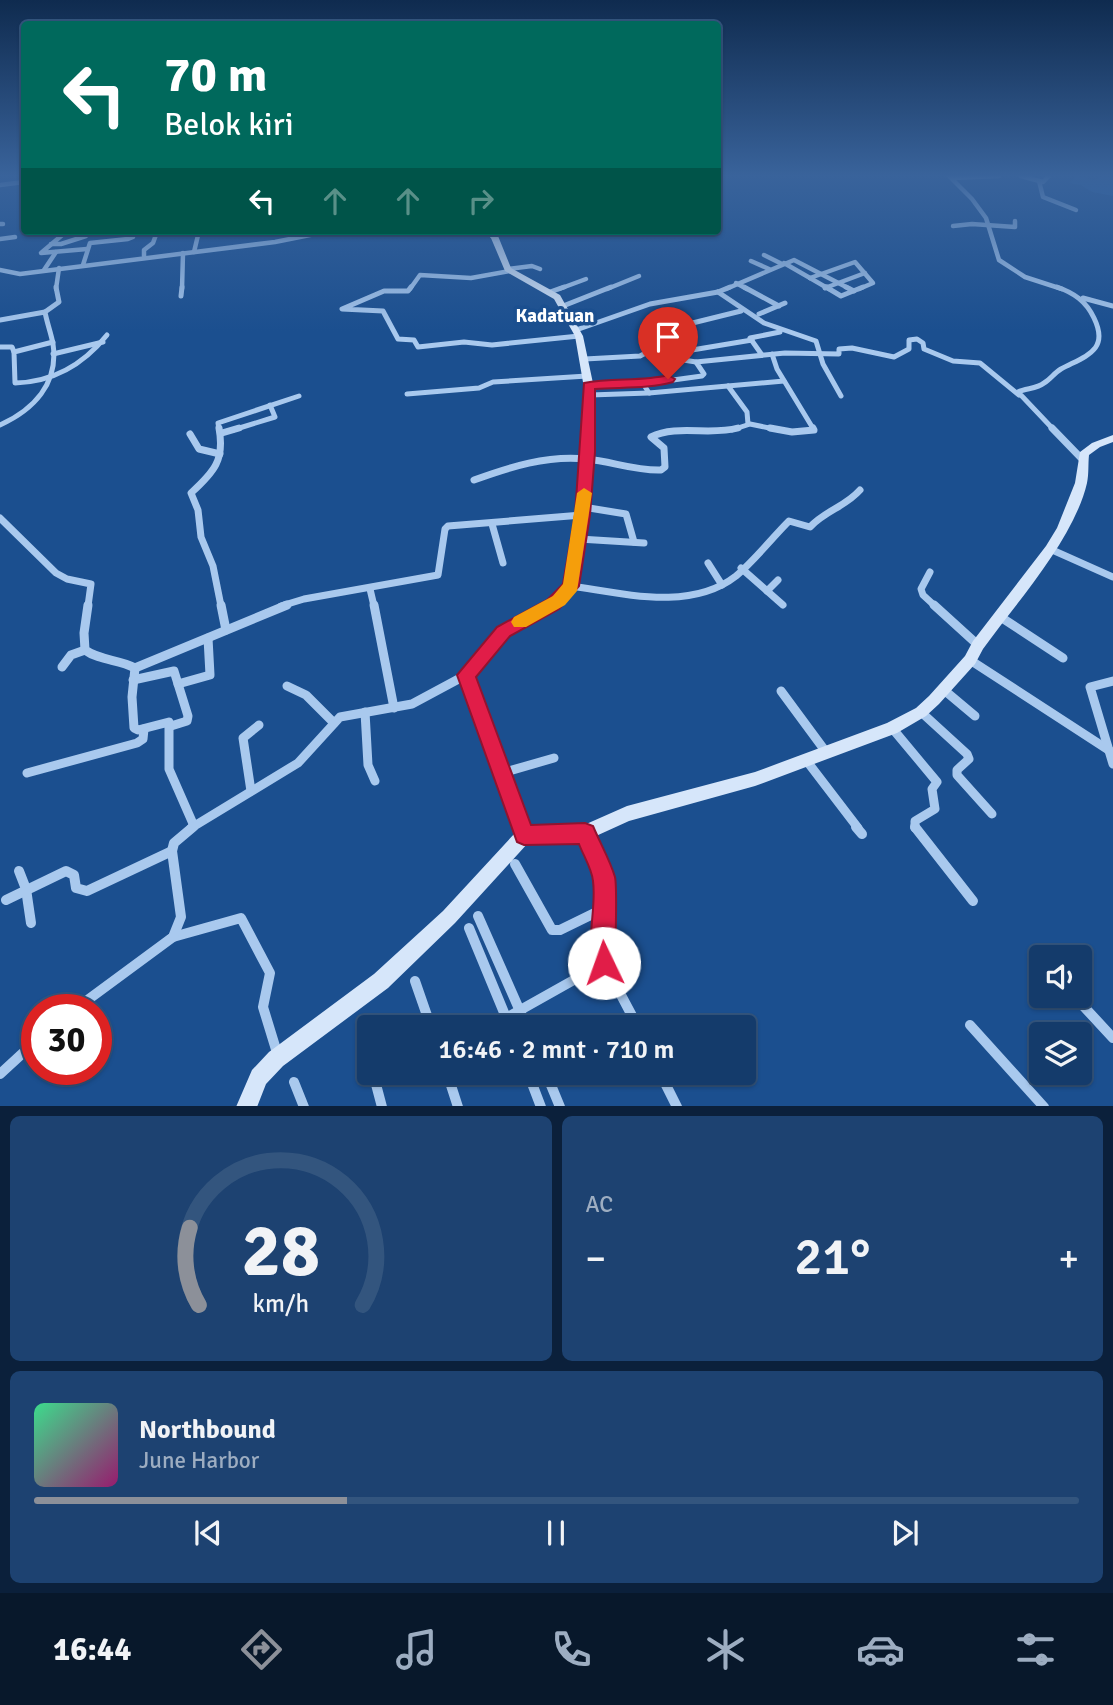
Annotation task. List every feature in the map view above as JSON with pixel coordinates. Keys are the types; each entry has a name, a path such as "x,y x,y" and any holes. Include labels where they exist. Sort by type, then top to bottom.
{"street":[{"path":"990,228 994,254 1008,267 1082,298 1113,306"},
{"path":"62,235 41,253 86,250"},
{"path":"83,265 86,250 92,243 131,239 133,235"},
{"path":"144,256 145,248 153,243 156,235"},
{"path":"194,252 198,235"},
{"path":"0,270 15,274 144,256 275,242 310,235"},
{"path":"173,937 181,917 172,851 174,843 194,826 309,754 334,723 344,716 412,704 466,675 504,632 553,604 571,586 583,511 587,459 588,385 585,359 578,333 563,306 550,292 509,270 493,235"},
{"path":"50,244 61,244 86,236"},
{"path":"0,239 15,237"},
{"path":"0,320 45,313 59,302 56,287 62,268 70,254 86,250"},
{"path":"44,270 56,252"},
{"path":"181,296 183,253"},
{"path":"764,256 841,296 873,283 855,262 808,278"},
{"path":"540,269 532,267 471,278 420,275 408,291 384,291 342,309 383,311 398,339 414,340 418,347 481,340 492,345 578,333 650,304 718,292 794,260 854,291"},
{"path":"751,261 769,269"},
{"path":"825,288 865,273"},
{"path":"563,306 639,276"},
{"path":"550,292 586,279"},
{"path":"736,284 779,306"},
{"path":"718,292 741,311 780,332 816,341 819,354 841,396"},
{"path":"1019,395 1021,390 1046,383 1054,373 1088,355 1099,344 1100,336 1095,316 1091,306 1082,298"},
{"path":"759,314 785,303"},
{"path":"585,359 646,355 655,348 644,335 741,311"},
{"path":"0,425 43,398 53,354 53,342 45,313"},
{"path":"752,340 751,337 780,332"},
{"path":"0,347 12,347 15,383 49,379 80,363 107,335"},
{"path":"752,340 716,344 674,354 677,359 696,362 772,354 838,354 840,348 851,348 894,358 909,349 908,342 914,339 923,343 923,349 952,360 981,363 1019,395 1083,460"},
{"path":"752,340 762,355"},
{"path":"14,352 53,342"},
{"path":"53,354 103,342"},
{"path":"474,480 548,458 587,459 659,471 665,467 664,448 651,439 653,434 724,432 748,424 792,432 814,430 784,381 772,354"},
{"path":"407,394 478,388 493,382 644,384 704,375 696,362"},
{"path":"679,379 683,390"},
{"path":"588,385 649,393 784,381"},
{"path":"644,384 649,393"},
{"path":"728,386 747,412 748,424"},
{"path":"226,630 213,566 198,530 198,510 191,493 211,477 220,454 222,433 218,423 299,396"},
{"path":"222,433 275,418 270,405"},
{"path":"246,413 250,423"},
{"path":"190,434 199,449 220,454"},
{"path":"246,1106 259,1077 278,1057 390,973 449,917 524,835 585,833 627,814 755,779 827,753 892,728 920,712 970,660 978,645 1050,550 1081,483 1083,460 1089,449 1113,438"},
{"path":"571,586 621,595 658,595 682,594 722,585 789,521 810,527 823,513 850,501 860,490"},
{"path":"135,668 304,599 438,575 446,527 492,524 583,511 626,514 634,542"},
{"path":"0,518 12,526 62,577 91,584 84,633 85,650"},
{"path":"492,524 503,563"},
{"path":"579,539 644,543"},
{"path":"1050,550 1113,577"},
{"path":"708,563 722,585"},
{"path":"741,568 783,604"},
{"path":"927,576 922,589 926,598 978,645"},
{"path":"767,591 778,580"},
{"path":"370,589 394,708"},
{"path":"999,617 1063,658"},
{"path":"178,684 210,675 208,638"},
{"path":"62,667 71,655 85,650"},
{"path":"85,650 96,658 122,661 135,668"},
{"path":"970,660 1110,751"},
{"path":"135,668 133,725 136,730 169,722 169,769 194,826"},
{"path":"133,680 174,671 188,716 187,721 171,726"},
{"path":"466,675 524,835"},
{"path":"1113,681 1090,687 1113,764"},
{"path":"287,686 306,695 334,723"},
{"path":"944,690 975,716"},
{"path":"781,691 827,753"},
{"path":"365,712 368,765 375,781"},
{"path":"920,712 969,757 957,770 957,775 992,814"},
{"path":"251,791 243,738 258,725"},
{"path":"892,728 937,782 932,789 935,809 915,821 915,829 973,901"},
{"path":"27,773 137,743 143,739 144,729"},
{"path":"502,773 554,758"},
{"path":"806,760 862,834"},
{"path":"585,833 604,880 604,963 632,1015"},
{"path":"6,900 66,871 74,875 76,888 87,891 172,851"},
{"path":"515,864 552,930 560,930 605,908"},
{"path":"19,871 26,889 31,923"},
{"path":"478,916 522,1015"},
{"path":"96,994 173,937 240,918 268,968 270,980 263,1002 264,1015 278,1057"},
{"path":"469,928 505,1015"},
{"path":"515,1015 604,963"},
{"path":"415,981 427,1015"},
{"path":"1085,1008 1113,1038"},
{"path":"970,1025 1043,1106"},
{"path":"0,1074 21,1055"},
{"path":"294,1082 304,1106"},
{"path":"376,1085 382,1106"},
{"path":"450,1085 455,1105"},
{"path":"533,1085 541,1106"},
{"path":"551,1085 559,1106"},
{"path":"666,1085 676,1106"}],"slow traffic":[{"path":"520,622 559,600 571,586 584,493"}],"district":[{"name":"Kadatuan","path":"555,316"}],"route":[{"path":"604,963 604,880 585,833 524,835 466,675 504,632 559,600 571,586 588,452 589,386 641,382 644,384 668,379"}]}
